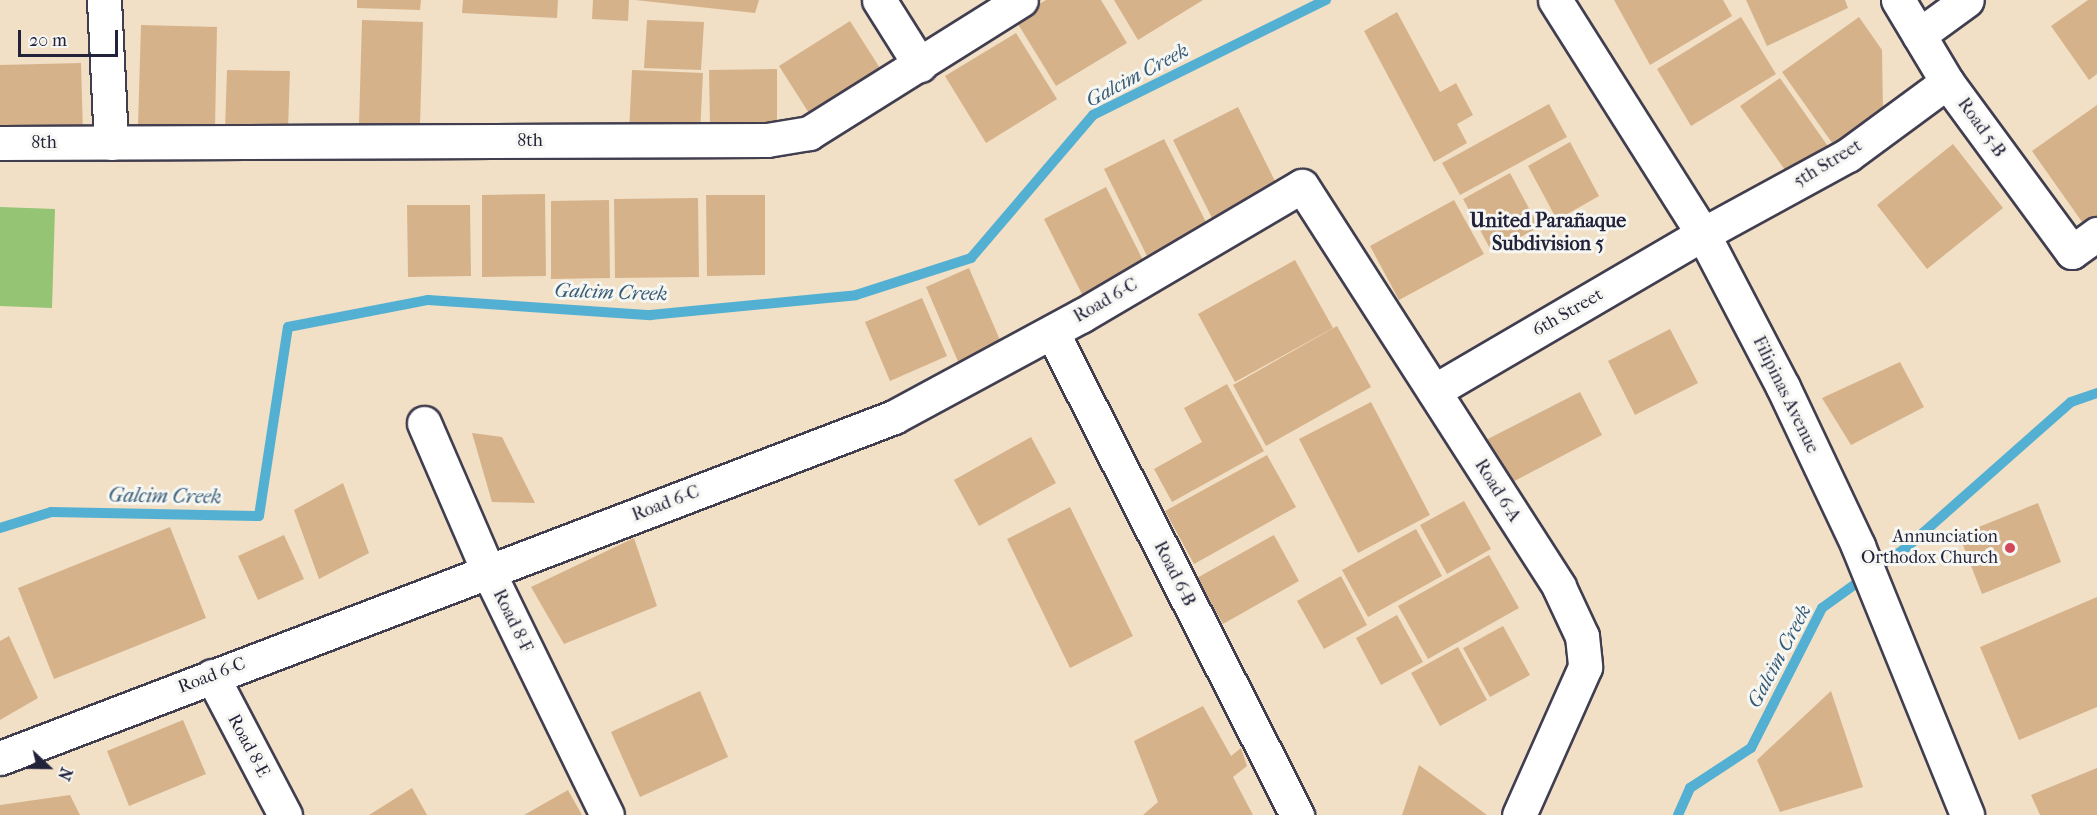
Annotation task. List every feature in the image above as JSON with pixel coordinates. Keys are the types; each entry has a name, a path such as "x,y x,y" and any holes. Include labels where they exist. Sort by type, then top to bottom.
{"street":[{"path":"104,0 111,143"},
{"path":"879,0 920,65"},
{"name":"8th","path":"0,143 767,140 809,133 1021,0"},
{"name":"Filipinas Avenue","path":"1555,0 1702,234 1783,387 1858,546 1967,815"},
{"name":"Road 5-B","path":"1898,0 1947,82 2085,243"},
{"path":"1919,35 1967,0"},
{"name":"5th Street","path":"1702,234 1848,155 1947,82"},
{"name":"Road 6-C","path":"0,758 894,417 1052,332 1302,186"},
{"name":"Road 6-A","path":"1302,186 1559,587 1585,646 1585,668 1519,815"},
{"name":"6th Street","path":"1434,391 1702,234"},
{"name":"Road 6-B","path":"1052,332 1297,815"},
{"name":"Road 8-F","path":"424,423 488,571 606,815"},
{"name":"Road 8-E","path":"212,676 285,815"}],"green space":[{"path":"0,207 55,209 52,308 0,306"}],"building":[{"path":"357,0 421,0 420,10 357,8"},
{"path":"463,0 558,0 557,18 462,13"},
{"path":"593,0 629,0 628,21 592,19"},
{"path":"635,0 759,0 755,13"},
{"path":"1046,0 1101,0 1127,43 1056,86 1015,19"},
{"path":"1114,0 1203,0 1138,40"},
{"path":"1614,0 1723,0 1732,16 1650,65"},
{"path":"1746,0 1845,0 1848,8 1767,46"},
{"path":"2088,0 2097,0 2097,74 2089,80 2051,26"},
{"path":"1397,12 1440,92 1456,83 1473,115 1457,124 1467,143 1434,162 1364,31"},
{"path":"1741,17 1776,74 1691,126 1657,69"},
{"path":"1859,17 1882,50 1883,113 1835,147 1782,72"},
{"path":"362,20 423,22 420,125 359,124"},
{"path":"647,20 704,22 701,70 644,68"},
{"path":"850,21 885,76 814,121 779,66"},
{"path":"141,25 217,27 215,128 138,126"},
{"path":"1016,33 1057,99 986,143 945,76"},
{"path":"81,63 83,134 0,135 0,65"},
{"path":"777,69 777,124 710,125 709,70"},
{"path":"227,70 290,71 288,130 225,129"},
{"path":"632,70 703,73 700,134 629,132"},
{"path":"1780,78 1832,152 1792,180 1740,106"},
{"path":"1549,104 1567,137 1460,195 1442,163"},
{"path":"2097,105 2097,222 2087,229 2032,151"},
{"path":"1238,107 1279,189 1214,222 1173,140"},
{"path":"1164,139 1209,228 1148,258 1104,169"},
{"path":"1570,142 1599,196 1557,220 1528,166"},
{"path":"1953,144 2003,208 1927,269 1877,205"},
{"path":"1510,173 1539,227 1492,252 1463,199"},
{"path":"1106,187 1148,270 1086,302 1044,219"},
{"path":"545,194 546,276 482,277 482,195"},
{"path":"706,195 765,195 765,275 707,276"},
{"path":"698,198 699,277 615,278 614,199"},
{"path":"609,200 610,278 551,279 551,201"},
{"path":"1454,200 1484,254 1399,300 1370,246"},
{"path":"407,205 470,205 471,276 408,277"},
{"path":"1295,260 1333,328 1235,382 1198,314"},
{"path":"969,268 1003,347 960,366 926,287"},
{"path":"922,298 947,356 890,381 865,322"},
{"path":"1337,326 1371,387 1266,446 1233,385"},
{"path":"1670,329 1698,383 1635,415 1608,361"},
{"path":"1900,362 1924,407 1851,445 1822,398"},
{"path":"1227,384 1264,451 1172,502 1154,469 1202,442 1184,408"},
{"path":"1580,392 1602,435 1505,486 1482,442"},
{"path":"1371,402 1430,515 1358,553 1299,439"},
{"path":"472,433 502,437 535,503 492,502"},
{"path":"1031,437 1056,483 979,526 954,480"},
{"path":"1267,455 1296,507 1194,564 1165,511"},
{"path":"343,483 369,553 319,579 294,510"},
{"path":"1464,501 1491,549 1447,574 1420,525"},
{"name":"Annunciation Orthodox Church","path":"2038,503 2061,562 1982,594 1959,535"},
{"path":"1070,507 1133,636 1070,668 1007,539"},
{"path":"170,527 206,618 54,679 18,588"},
{"path":"1416,529 1442,576 1368,617 1342,570"},
{"path":"284,535 304,579 258,600 238,556"},
{"path":"1274,535 1299,581 1223,624 1197,578"},
{"path":"634,538 657,606 564,644 531,587"},
{"path":"1489,555 1519,608 1428,659 1398,606"},
{"path":"1341,576 1367,625 1324,649 1297,601"},
{"path":"2097,597 2097,707 2019,740 1980,647"},
{"path":"1397,615 1423,662 1381,685 1356,638"},
{"path":"1503,626 1530,675 1490,697 1463,648"},
{"path":"9,636 38,698 0,720 0,641"},
{"path":"1458,647 1487,700 1440,726 1411,673"},
{"path":"700,691 728,757 640,797 611,732"},
{"path":"1831,691 1863,787 1780,812 1757,760"},
{"path":"1203,706 1231,756 1241,748 1247,766 1233,777 1253,815 1143,815 1158,802 1134,741"},
{"path":"183,720 206,774 129,806 107,751"},
{"path":"1419,765 1487,815 1402,815"},
{"path":"2097,768 2097,815 2040,815 2031,795"},
{"path":"412,788 427,815 369,815"},
{"path":"568,790 582,815 524,815"},
{"path":"70,795 80,815 0,815 0,805"}],"waterway":[{"name":"Galcim Creek","path":"0,528 51,512 259,516 288,327 428,300 650,315 856,295 971,258 1093,115 1326,0"},
{"name":"Galcim Creek","path":"1678,815 1690,788 1751,748 1822,608 1907,547 2071,402 2097,393"}],"place":[{"name":"Annunciation Orthodox Church","path":"2010,548"}],"district":[{"name":"United Parañaque Subdivision 5","path":"1548,232"}]}
